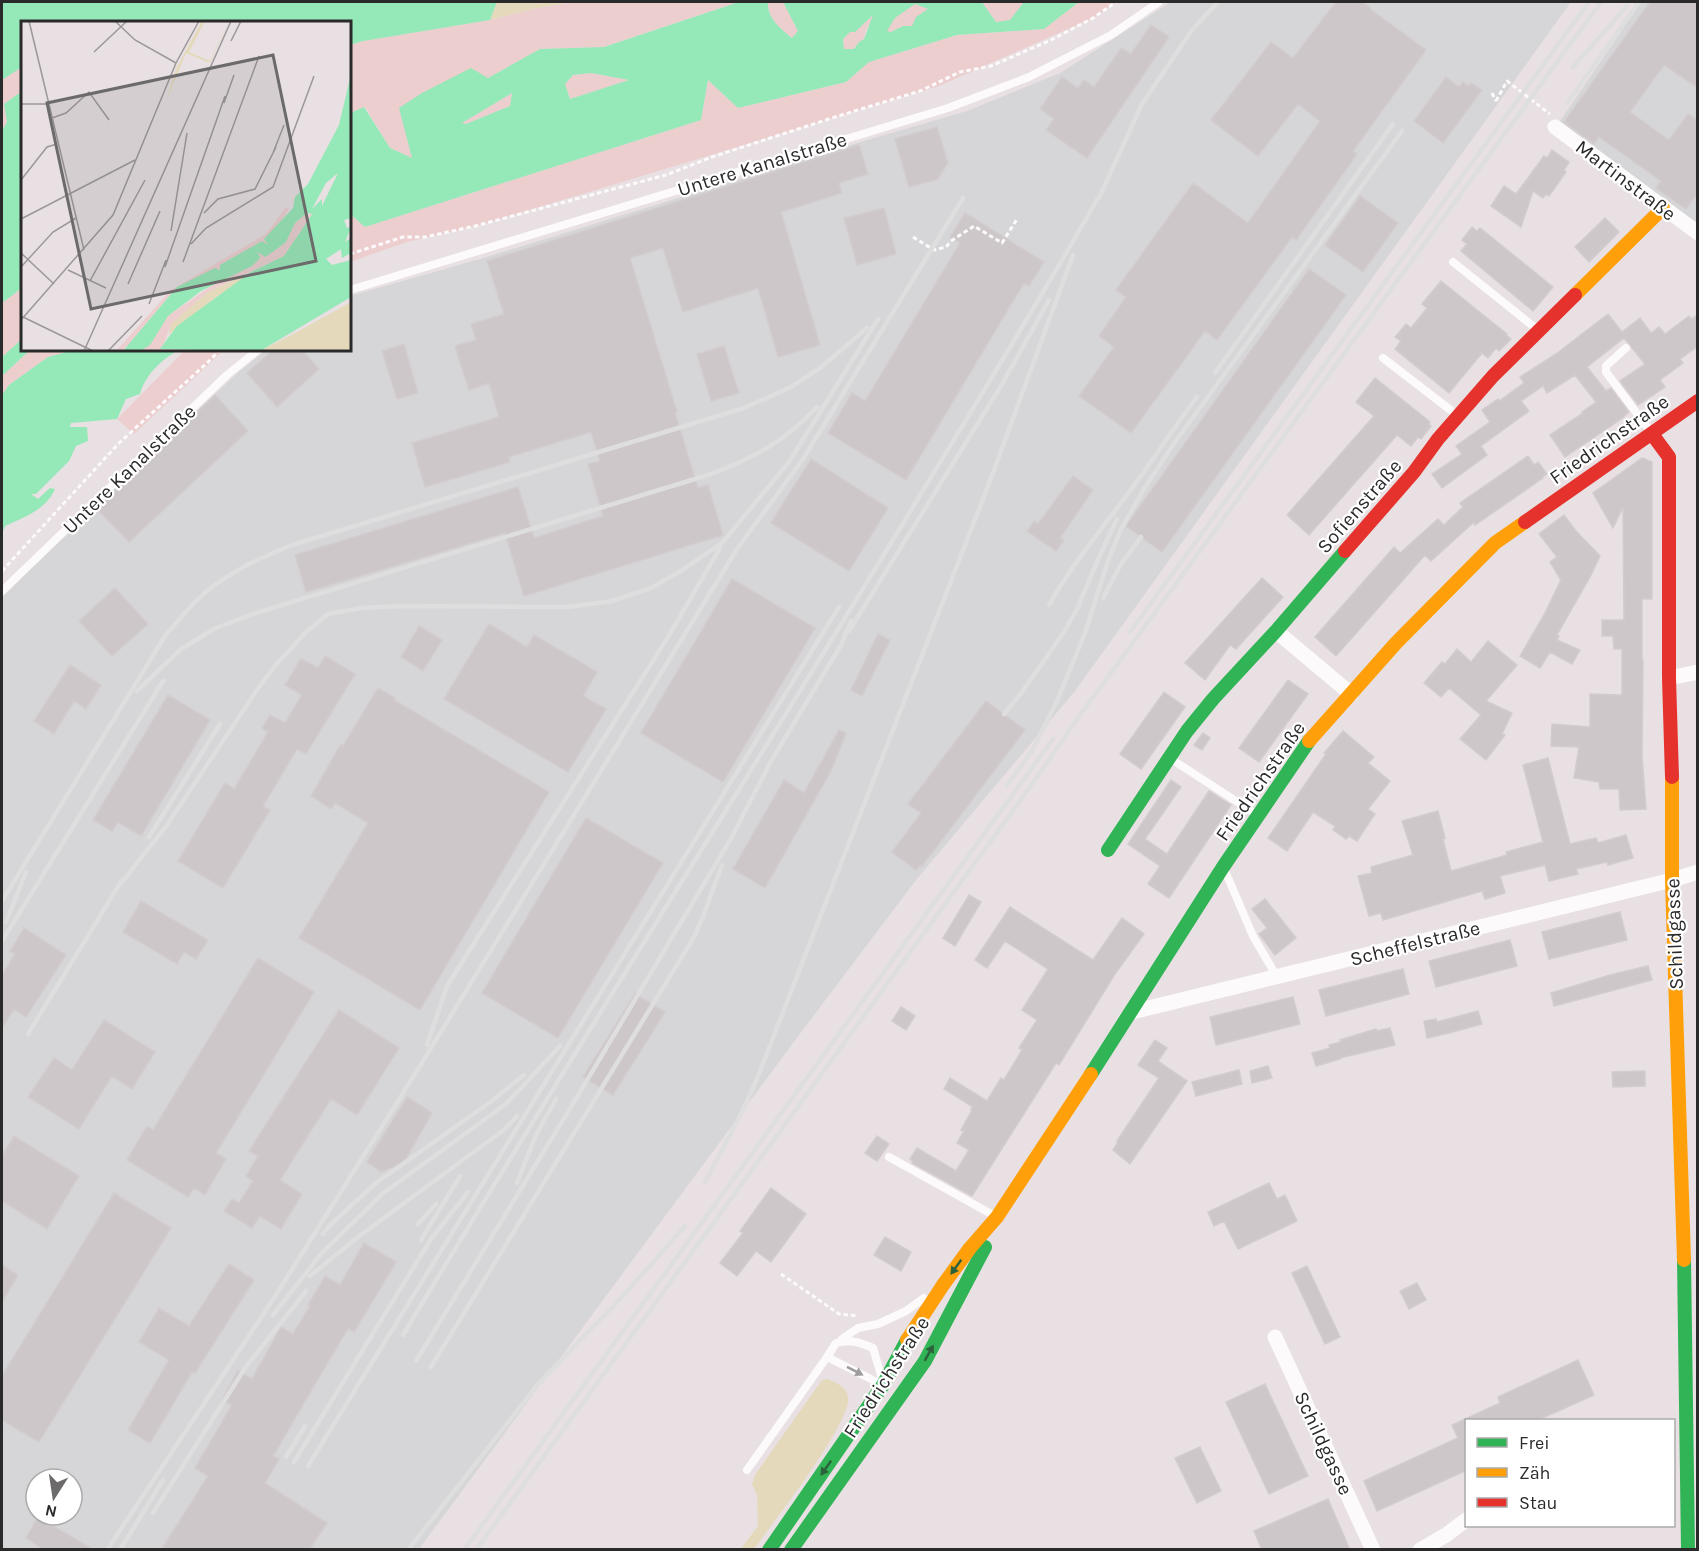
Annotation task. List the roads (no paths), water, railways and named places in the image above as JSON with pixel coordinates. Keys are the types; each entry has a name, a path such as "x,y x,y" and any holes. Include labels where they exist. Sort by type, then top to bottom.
{"street":[{"name":"Martinstraße","path":"1553,121 1698,233"},
{"name":"Sofienstraße","path":"1108,850 1187,731 1213,699 1276,631 1414,472 1438,439 1493,376 1663,208"},
{"name":"Friedrichstraße","path":"769,1550 884,1385 902,1347 943,1286 970,1248 997,1217 1223,867 1303,748 1396,643 1495,543 1694,406"},
{"name":"Schildgasse","path":"1652,434 1669,457 1672,880 1691,1239 1680,1439 1691,1548"},
{"path":"1276,631 1351,694"},
{"path":"1669,678 1698,672"},
{"name":"Scheffelstraße","path":"1131,1012 1698,872"},
{"name":"Friedrichstraße","path":"791,1550 925,1361 975,1267 997,1217"},
{"name":"Schildgasse","path":"1275,1337 1373,1550"},
{"path":"885,1419 884,1385 910,1382"},
{"path":"1420,1550 1465,1521"}],"lane":[{"name":"Untere Kanalstraße","path":"351,290 948,108 1029,77 1111,35 1159,2"},
{"path":"1453,262 1539,331"},
{"path":"1626,348 1606,366 1606,372 1652,434"},
{"name":"Untere Kanalstraße","path":"2,591 227,375 257,351"},
{"path":"1383,358 1458,416"},
{"path":"1169,758 1258,815"},
{"path":"1223,867 1253,936 1276,977"},
{"path":"889,1157 997,1217"},
{"path":"747,1470 836,1343 858,1328 878,1324 906,1311 943,1286"},
{"path":"836,1343 848,1340 859,1341 873,1348 884,1385"},
{"path":"827,1357 884,1385"}],"railway":[{"path":"1099,198 1142,104 1192,30 1218,2"},
{"path":"1130,632 1589,2"},
{"path":"476,1550 1083,711 1601,2"},
{"path":"1568,102 1639,2"},
{"path":"1573,67 1627,6"},
{"path":"1215,373 1393,124"},
{"path":"1007,785 1032,751 1057,701 1085,633 1121,529 1144,489 1175,442 1402,131"},
{"path":"403,1335 858,598 1102,191"},
{"path":"107,1550 274,1298 420,1066 737,549 803,459 963,198"},
{"path":"705,1182 757,1079 990,481 1073,255"},
{"path":"849,631 1001,386 1049,300"},
{"path":"118,887 167,825 275,666 306,632 328,614 361,608 405,606 568,607 612,601 651,588 723,542 789,462 878,319"},
{"path":"2,901 165,636 196,601 217,583 254,562 292,545 744,408 791,387 820,368 867,328"},
{"path":"1049,605 1076,563 1197,397"},
{"path":"137,691 181,649 216,628 253,614 708,475 753,456 780,440 817,407"},
{"path":"1004,714 1064,632 1077,609 1117,519"},
{"path":"1103,598 1121,564 1141,537"},
{"path":"427,1045 447,986 668,637 720,548"},
{"path":"308,1466 839,607"},
{"path":"416,1361 733,835 770,763 841,645 851,621"},
{"path":"2,941 163,681"},
{"path":"149,837 220,724"},
{"path":"464,1550 1053,739"},
{"path":"431,1367 694,937 722,865"},
{"path":"6,922 26,872"},
{"path":"28,1034 122,880"},
{"path":"273,1315 321,1254 382,1194 506,1104 560,1046"},
{"path":"323,1234 376,1183 489,1103 524,1075"},
{"path":"517,1183 536,1135 556,1099"},
{"path":"310,1276 358,1237 505,1129 517,1116"},
{"path":"421,1240 460,1176"},
{"path":"294,1462 431,1239 468,1192"},
{"path":"418,1224 436,1204"},
{"path":"408,1550 539,1383 623,1296 685,1226"},
{"path":"153,1513 245,1368 306,1291"},
{"path":"286,1457 305,1426"},
{"path":"120,1550 163,1480"}]}
